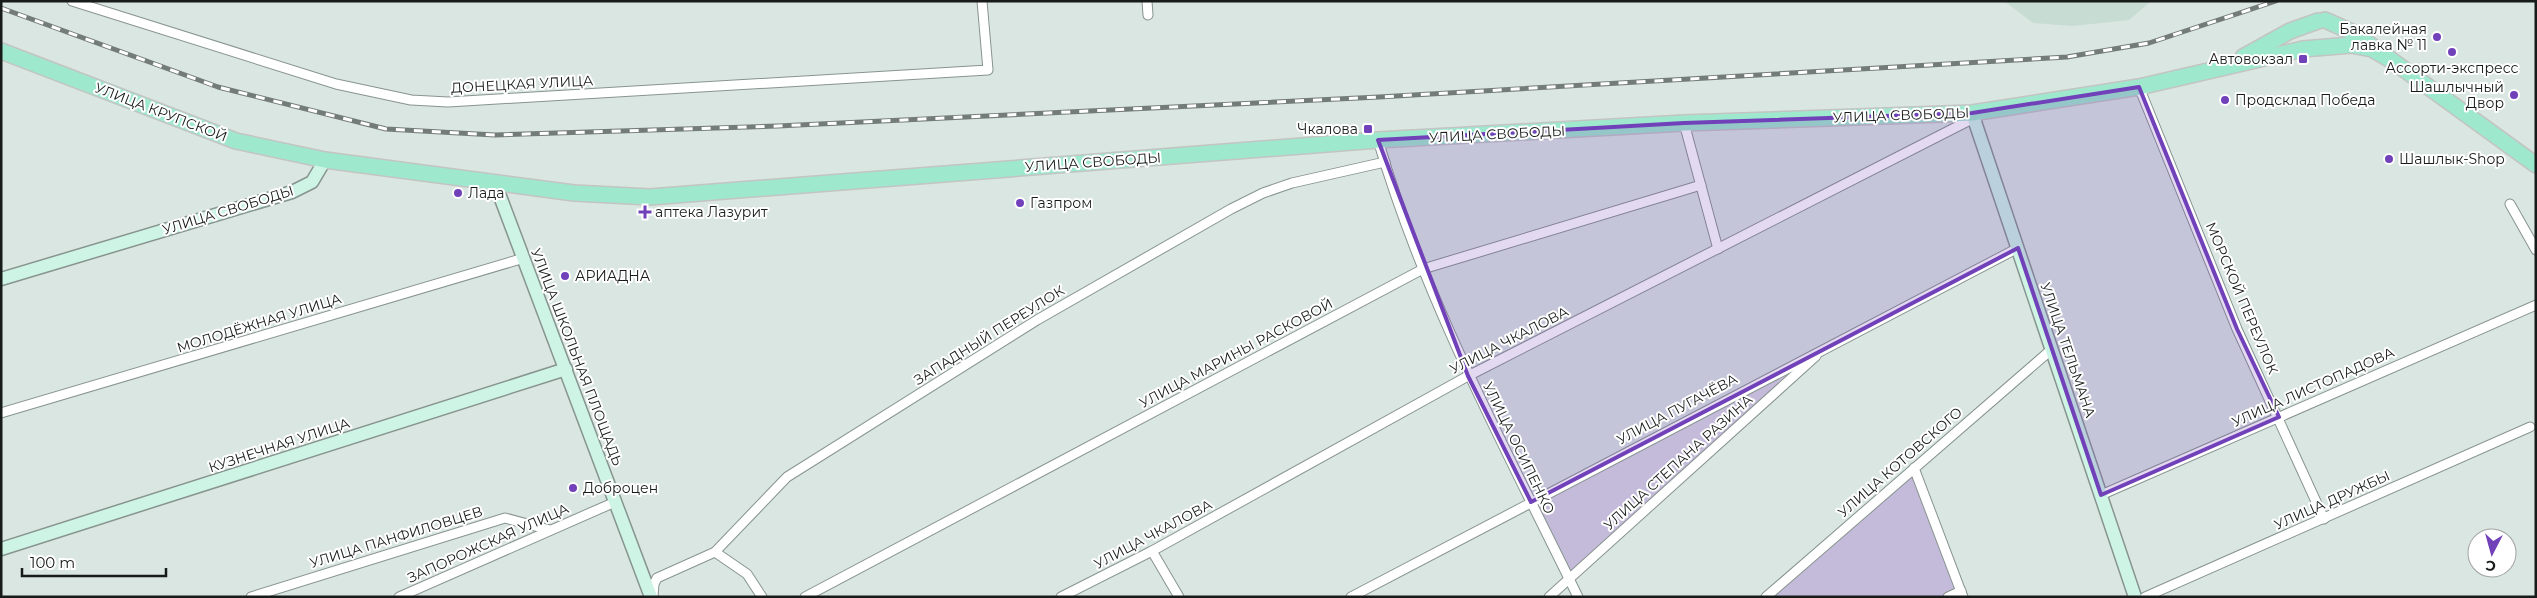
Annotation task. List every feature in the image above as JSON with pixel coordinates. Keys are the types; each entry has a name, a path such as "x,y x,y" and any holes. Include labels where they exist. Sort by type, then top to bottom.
{"main road":[{"path":"2322,21 2309,30 2310,40 2317,46 2362,46 2389,59"},
{"path":"2209,70 2240,59 2290,31 2322,21 2354,33 2536,165"},
{"path":"2209,70 2326,46"},
{"name":"УЛИЦА КРУПСКОЙ","path":"1,51 236,141 325,160"},
{"name":"УЛИЦА СВОБОДЫ","path":"1,279 292,192 312,182 325,160 574,193 650,197 1378,140 1684,123 1973,115 2139,86 2209,70"},
{"name":"УЛИЦА ТЕЛЬМАНА","path":"1973,115 2135,597"},
{"name":"УЛИЦА ШКОЛЬНАЯ ПЛОЩАДЬ","path":"495,183 652,597"},
{"name":"КУЗНЕЧНАЯ УЛИЦА","path":"1,549 566,369"}],"street":[{"name":"ДОНЕЦКАЯ УЛИЦА","path":"72,1 336,84 411,100 448,102 988,70 982,1"},
{"path":"1147,1 1148,15"},
{"name":"МОРСКОЙ ПЕРЕУЛОК","path":"2139,86 2237,329 2324,518"},
{"name":"УЛИЦА ЧКАЛОВА","path":"1061,597 1152,551 1468,376 1973,115"},
{"path":"1684,123 1718,248"},
{"name":"УЛИЦА ОСИПЕНКО","path":"1378,140 1423,269 1468,376 1578,597"},
{"name":"ЗАПАДНЫЙ ПЕРЕУЛОК","path":"652,597 657,578 714,552 786,477 1045,315 1231,209 1263,193 1292,183 1385,162"},
{"name":"УЛИЦА МАРИНЫ РАСКОВОЙ","path":"805,597 1423,269 1701,185"},
{"path":"2510,204 2536,250"},
{"name":"УЛИЦА ПУГАЧЁВА","path":"1351,597 2018,248"},
{"name":"МОЛОДЁЖНАЯ УЛИЦА","path":"1,414 524,258"},
{"name":"УЛИЦА ЛИСТОПАДОВА","path":"2101,495 2536,304"},
{"name":"УЛИЦА СТЕПАНА РАЗИНА","path":"1549,597 1826,347"},
{"name":"УЛИЦА КОТОВСКОГО","path":"1766,597 2052,349"},
{"name":"УЛИЦА ДРУЖБЫ","path":"2146,597 2530,427"},
{"path":"1914,468 1962,594 1948,597"},
{"name":"ЗАПОРОЖСКАЯ УЛИЦА","path":"399,597 615,502"},
{"name":"УЛИЦА ПАНФИЛОВЦЕВ","path":"251,597 505,518 550,530"},
{"path":"1152,551 1179,597"},
{"path":"714,552 747,574 762,597"}],"highlighted area":[{"path":"2139,87 2237,329 2279,417 2101,495 2018,248 1531,502 1468,376 1378,140 1684,123 1972,113"}],"shaded area":[{"path":"2004,1 2151,1 2129,20 2073,26 2033,23"},
{"path":"1826,347 1569,579 1529,498"},
{"path":"1914,468 1961,591 1948,597 1766,597"}],"railway":[{"path":"1,8 218,87 386,129 495,135 778,126 1379,97 2067,57 2149,43 2276,1"}],"place":[{"name":"Бакалейная лавка № 11","path":"2437,37"},
{"name":"Ассорти-экспресс","path":"2452,52"},
{"name":"Автовокзал","path":"2303,59"},
{"name":"Шашлычный Двор","path":"2514,95"},
{"name":"Продсклад Победа","path":"2225,100"},
{"name":"Чкалова","path":"1368,129"},
{"name":"Шашлык-Shop","path":"2389,159"},
{"name":"Лада","path":"458,193"},
{"name":"Газпром","path":"1020,203"},
{"name":"аптека Лазурит","path":"645,212"},
{"name":"АРИАДНА","path":"565,276"},
{"name":"Доброцен","path":"573,488"}]}
